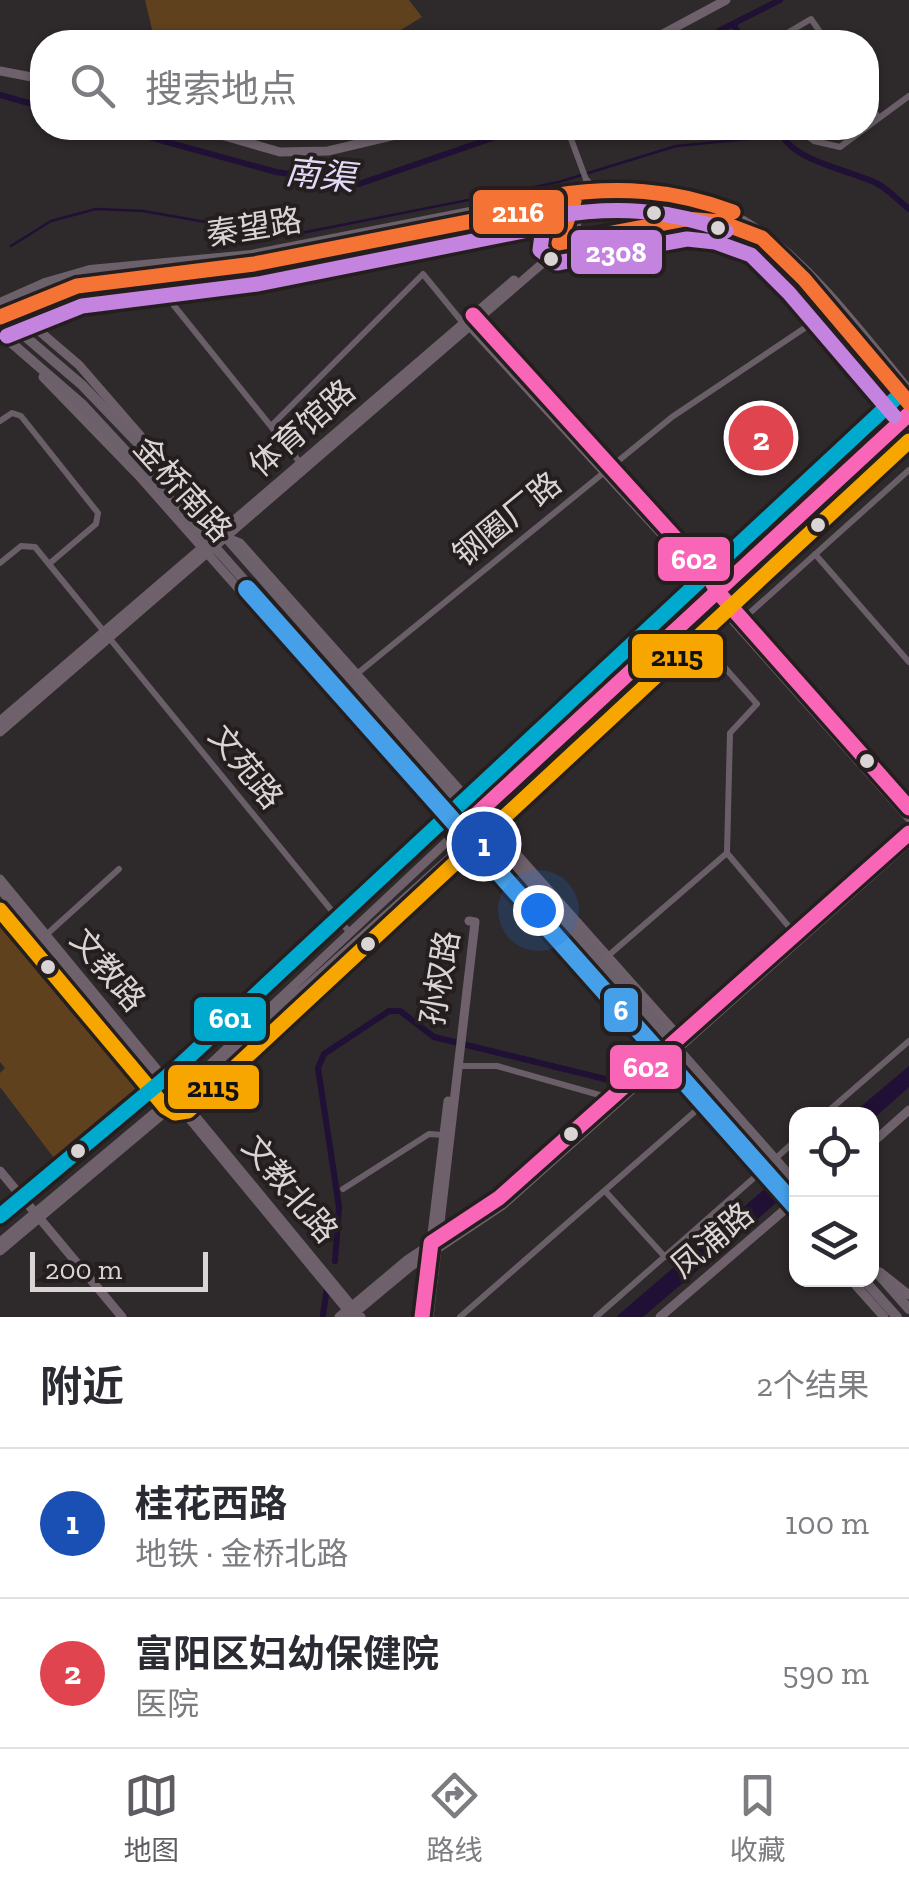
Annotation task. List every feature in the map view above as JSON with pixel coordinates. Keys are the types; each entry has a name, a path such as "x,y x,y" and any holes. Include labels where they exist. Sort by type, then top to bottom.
{"main road":[{"path":"670,30 726,0"},
{"path":"0,71 30,77"},
{"path":"238,140 280,152 328,151 374,140"},
{"name":"体育馆路","path":"582,190 670,198 715,212 762,238 835,308 909,390"},
{"name":"体育馆路","path":"562,243 582,190"},
{"name":"体育馆路","path":"582,190 671,192 737,214 788,249 909,403"},
{"name":"秦望路","path":"1,316 77,286 146,271 251,255 582,190"},
{"name":"体育馆路","path":"0,732 302,465 562,243 587,235 686,219 720,222 762,238"},
{"name":"秦望路","path":"0,303 64,276 146,271"},
{"name":"金桥南路","path":"1,316 82,385 200,508 476,814"},
{"path":"470,321 707,573 715,594 909,818"},
{"name":"金桥南路","path":"0,336 82,404 323,683 459,830"},
{"path":"177,1098 476,814 909,414"},
{"path":"0,1250 487,826 696,636 909,434"},
{"name":"金桥南路","path":"222,535 240,543 358,673 476,814"},
{"name":"金桥南路","path":"207,548 320,665 459,830"},
{"path":"726,607 743,619 909,808"},
{"path":"307,630 324,637"},
{"name":"体育馆路","path":"0,721 106,636"},
{"path":"320,665 323,683"},
{"path":"476,814 609,955 674,1031 675,1046"},
{"path":"487,826 789,1176"},
{"path":"459,830 606,988 699,1108 747,1161 768,1172"},
{"path":"434,1246 503,1204 909,832"},
{"path":"469,841 610,1006 790,1197"},
{"path":"675,1046 909,842"},
{"name":"文教路","path":"0,879 177,1098"},
{"name":"文教路","path":"0,889 177,1098"},
{"name":"孙权路","path":"426,1317 457,1060 458,1036 469,921 475,922 458,1036"},
{"path":"606,988 610,1006"},
{"name":"孙权路","path":"434,1246 444,1136 457,1060"},
{"path":"352,1314 498,1198 610,1098 660,1060"},
{"name":"文教北路","path":"177,1098 334,1287 352,1314"},
{"path":"879,1133 909,1106"},
{"path":"0,1171 114,1317"},
{"path":"0,1180 122,1317"},
{"name":"凤浦路","path":"660,1317 789,1206"},
{"name":"凤浦路","path":"668,1317 789,1207"},
{"path":"0,1242 35,1217"},
{"path":"879,1272 909,1295"},
{"path":"879,1275 909,1309"},
{"path":"857,1287 884,1317"},
{"path":"870,1287 897,1317"}],"street":[{"path":"792,30 811,19 819,30"},
{"path":"879,118 909,96"},
{"path":"573,140 581,166 582,190"},
{"path":"813,140 840,147 849,140"},
{"path":"146,271 302,465"},
{"path":"271,426 423,274 470,321"},
{"name":"钢圈厂路","path":"358,673 672,417 835,308"},
{"path":"0,421 12,413 22,416 98,513 96,524 48,564 28,544 0,563"},
{"path":"743,619 909,470"},
{"path":"816,554 909,662"},
{"name":"文苑路","path":"48,564 350,932"},
{"path":"696,636 757,704 730,733 727,853 795,934"},
{"path":"609,955 727,853"},
{"path":"46,935 119,869"},
{"path":"833,1107 909,1041"},
{"path":"457,1060 496,1066 610,1098"},
{"path":"460,1317 699,1108"},
{"path":"344,1189 429,1134 444,1136"},
{"path":"778,1163 789,1149"},
{"path":"596,1317 768,1172"},
{"path":"606,1192 665,1257"}],"shaded area":[{"path":"145,0 409,0 422,17 401,30 152,30"},
{"path":"0,904 155,1095 63,1170 0,1087 0,1073 5,1068 0,1062"},
{"path":"909,1066 909,1087 879,1114 879,1107 860,1107"},
{"path":"789,1168 789,1192 643,1317 616,1317"}],"waterway":[{"name":"南渠","path":"721,30 780,0"},
{"path":"733,24 737,30"},
{"name":"南渠","path":"0,95 30,104"},
{"name":"南渠","path":"160,140 276,172 359,184 486,140"},
{"path":"11,246 51,221 96,209 143,211 286,236 559,182 676,146 739,140"},
{"path":"785,140 807,157 878,184 909,209"},
{"path":"335,1261 339,1207 318,1068 324,1054 389,1011 400,1011 434,1037 613,1081"},
{"path":"323,1315 327,1288"}],"transit line":[{"name":"2116","path":"552,196 644,192 688,198 733,212"},
{"name":"2116","path":"0,317 77,286 254,264 574,201 559,243 686,219 720,222 762,238 804,279 909,403"},
{"name":"2308","path":"555,216 642,212 684,218 726,231"},
{"name":"2308","path":"7,336 82,306 258,284 543,227 540,250 557,263 687,239 715,242 751,255 789,293 894,416"},
{"name":"602","path":"473,315 707,573 717,591 909,808"},
{"name":"601","path":"0,1216 176,1069 895,399"},
{"name":"602","path":"455,834 909,414"},
{"name":"2115","path":"0,910 165,1107 175,1113 188,1111 909,441"},
{"name":"6","path":"247,589 789,1199"},
{"name":"602","path":"422,1317 431,1243 499,1198 909,833"}],"place":[{"name":"富阳区妇幼保健院","path":"761,438"},
{"name":"桂花西路","path":"484,844"}]}
